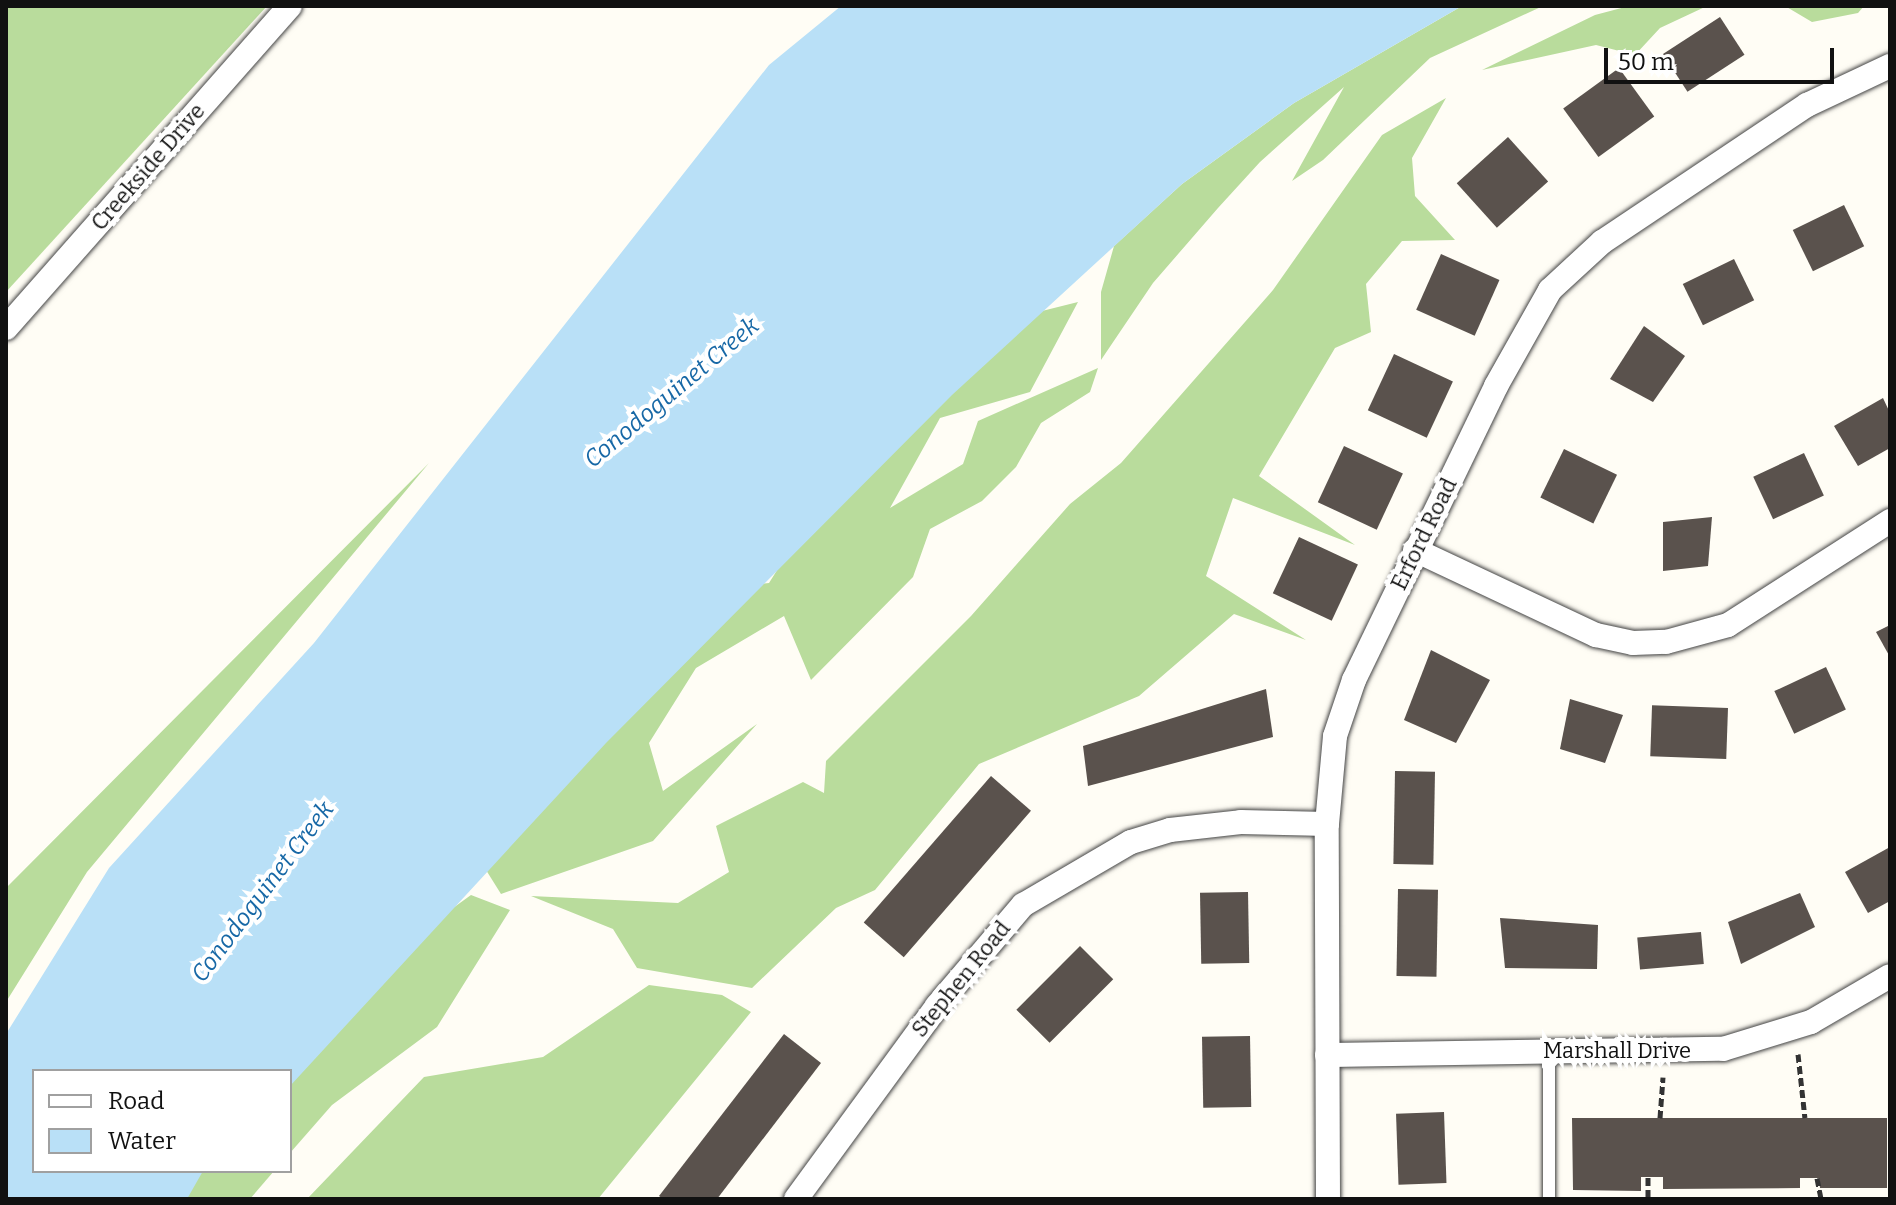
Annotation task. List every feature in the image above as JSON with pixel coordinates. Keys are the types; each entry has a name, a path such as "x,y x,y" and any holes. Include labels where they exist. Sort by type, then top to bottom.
{"street":[{"name":"Creekside Drive","path":"6,328 290,6"},
{"name":"Erford Road","path":"1328,1199 1327,824 1335,736 1354,680 1415,550 1541,303 1565,275 1635,219 1807,105 1890,66"},
{"path":"1415,550 1596,635 1633,643 1666,642 1728,625 1890,521"},
{"name":"Stephen Road","path":"796,1199 937,1006 1023,905 1131,842 1170,830 1241,822 1327,824"},
{"name":"Marshall Drive","path":"1327,1055 1723,1049 1789,1030 1890,976"}],"lane":[{"path":"1549,1052 1549,1199"}],"path":[{"path":"1789,1030 1804,1071 1805,1118"},
{"path":"1660,1118 1664,1052"},
{"path":"1648,1177 1648,1199"},
{"path":"1817,1178 1821,1199"}],"green space":[{"path":"6,6 267,6 6,292"},
{"path":"1462,6 1543,6 1430,58 1323,160 1292,181 1344,87 1260,162 1218,208 1153,283 1101,360 1101,292 1114,246 1182,184 1294,103"},
{"path":"1629,6 1707,6 1660,28 1635,55 1596,45 1482,70 1595,15"},
{"path":"1785,6 1864,6 1858,13 1812,22"},
{"path":"1446,98 1412,158 1415,196 1455,240 1402,241 1366,284 1371,332 1335,348 1259,476 1355,545 1233,498 1206,576 1306,640 1234,614 1139,696 979,764 875,890 836,908 752,988 637,968 613,929 531,896 678,903 729,872 716,826 803,782 824,793 826,761 971,616 1070,504 1121,463 1273,290 1382,135"},
{"path":"1078,302 1030,392 940,418 890,508 963,464 978,421 1098,368 1090,392 1041,423 1016,467 982,501 930,529 913,577 811,680 784,616 696,668 649,743 663,791 757,724 653,841 501,894 486,870 724,588 769,583 855,446 1014,318"},
{"path":"429,463 87,872 6,1002 6,888"},
{"path":"471,895 510,910 437,1027 332,1105 292,1151 292,1070 388,955"},
{"path":"649,985 722,995 751,1012 598,1199 307,1199 424,1077 543,1057"},
{"path":"199,1173 272,1173 250,1199 184,1199"}],"water":[{"name":"Conodoguinet Creek","path":"841,6 1462,6 1294,103 1182,184 952,395 606,743 292,1084 292,1069 32,1069 32,1173 202,1173 187,1199 6,1199 6,1034 109,868 314,643 769,65"}],"building":[{"path":"1720,17 1745,55 1687,92 1663,54"},
{"path":"1619,68 1654,117 1598,157 1563,109"},
{"path":"1508,137 1548,182 1497,228 1457,183"},
{"path":"1844,205 1864,246 1813,271 1793,230"},
{"path":"1441,254 1499,280 1475,336 1416,310"},
{"path":"1734,259 1754,300 1703,325 1683,284"},
{"path":"1644,326 1685,356 1653,402 1610,379"},
{"path":"1394,354 1453,381 1427,438 1368,410"},
{"path":"1883,398 1890,413 1890,448 1858,466 1834,426"},
{"path":"1344,446 1403,473 1377,530 1318,502"},
{"path":"1564,449 1617,475 1593,523 1540,498"},
{"path":"1804,453 1824,496 1773,519 1753,477"},
{"path":"1712,517 1708,566 1663,571 1663,522"},
{"path":"1299,537 1358,564 1332,621 1273,593"},
{"path":"1890,625 1890,657 1876,632"},
{"path":"1431,650 1490,680 1456,743 1404,720"},
{"path":"1826,667 1846,710 1794,734 1774,691"},
{"path":"1266,689 1273,737 1088,786 1083,746"},
{"path":"1570,699 1623,715 1605,763 1560,749"},
{"path":"1652,705 1728,708 1726,759 1650,756"},
{"path":"1395,771 1435,772 1433,865 1393,864"},
{"path":"991,776 1031,811 904,957 864,922"},
{"path":"1890,847 1890,901 1868,913 1845,872"},
{"path":"1398,889 1438,890 1436,977 1396,976"},
{"path":"1248,892 1249,963 1201,964 1200,893"},
{"path":"1800,893 1815,927 1741,964 1728,922"},
{"path":"1500,918 1598,925 1597,969 1505,968"},
{"path":"1701,932 1704,964 1640,969 1637,938"},
{"path":"1080,946 1113,979 1050,1043 1016,1010"},
{"path":"784,1034 821,1063 717,1199 663,1199 659,1196"},
{"path":"1250,1036 1251,1107 1203,1108 1202,1037"},
{"path":"1444,1112 1446,1183 1399,1185 1396,1114"},
{"path":"1572,1118 1887,1118 1887,1188 1820,1188 1819,1178 1800,1178 1800,1188 1663,1189 1663,1177 1641,1177 1641,1191 1573,1190"}]}
